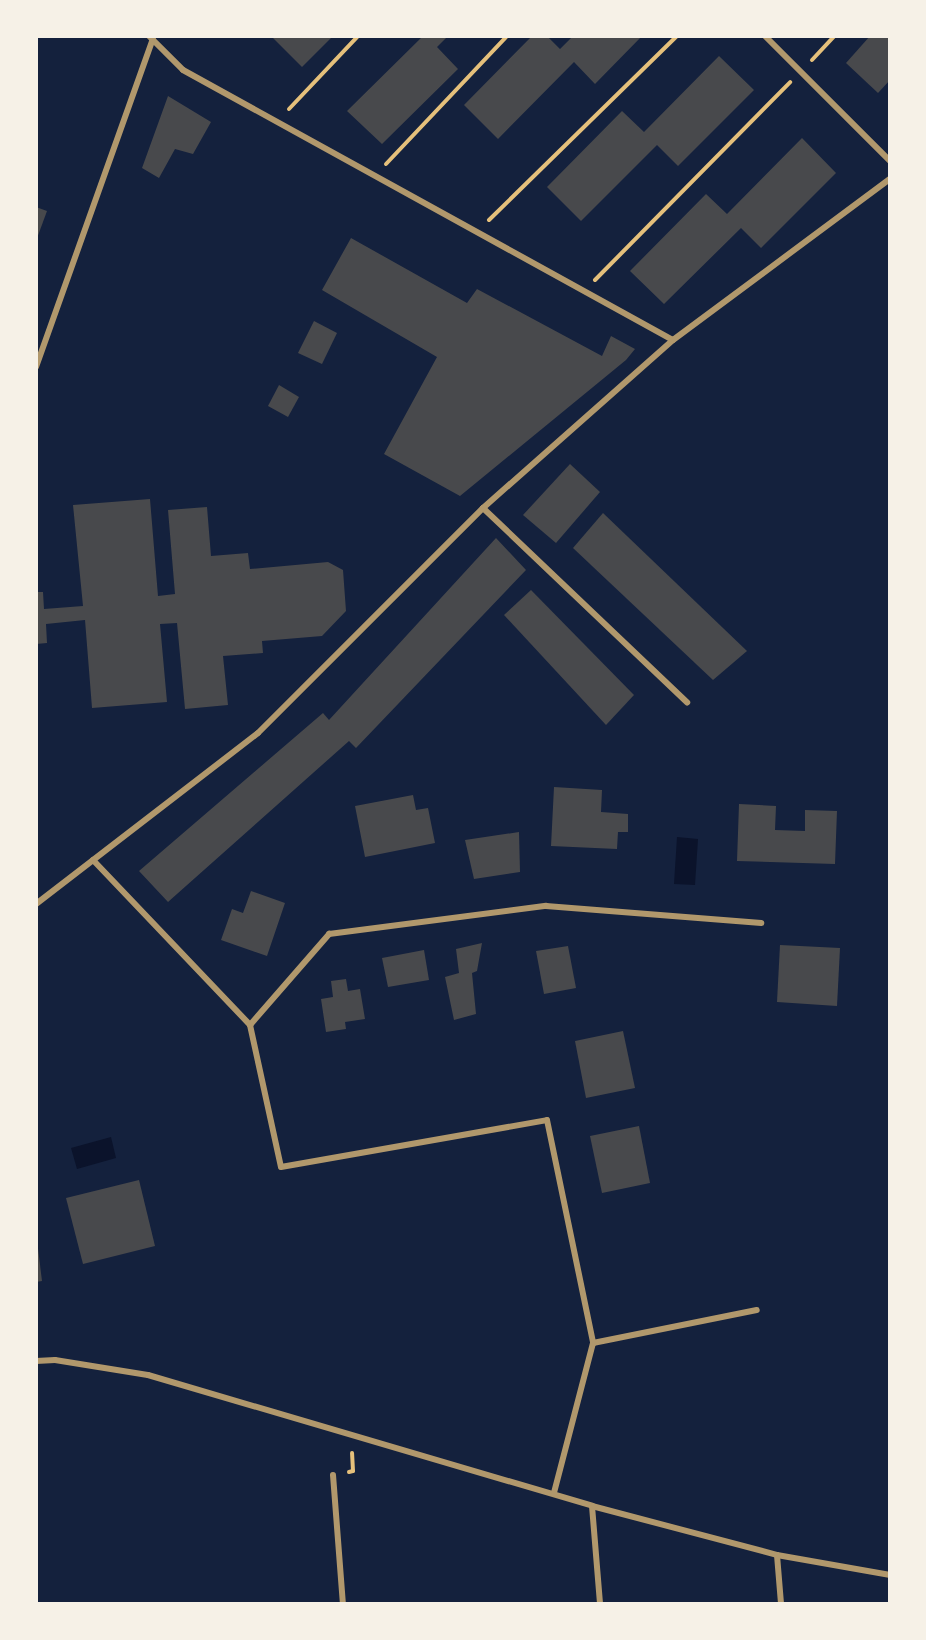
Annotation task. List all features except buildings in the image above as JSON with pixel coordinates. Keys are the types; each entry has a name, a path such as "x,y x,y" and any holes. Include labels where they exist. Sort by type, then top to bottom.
{"street":[{"path":"765,36 890,161"},
{"path":"36,367 151,38 183,70 673,340"},
{"path":"36,904 258,733 483,508 673,340 890,180"},
{"path":"483,508 687,702"},
{"path":"93,860 250,1025 281,1167 547,1120 593,1343 554,1493"},
{"path":"250,1025 329,934 546,906 761,923"},
{"path":"593,1343 758,1310"},
{"path":"36,1361 55,1360 148,1375 592,1506 777,1555 890,1575"},
{"path":"333,1474 343,1604"},
{"path":"592,1506 600,1604"},
{"path":"777,1555 781,1604"}],"path":[{"path":"277,122 358,36"},
{"path":"375,175 507,36"},
{"path":"477,232 677,36"},
{"path":"584,291 834,36"},
{"path":"333,1474 353,1471 351,1434"}],"water":[{"path":"677,837 698,839 695,885 674,884"},
{"path":"111,1137 116,1158 77,1169 71,1148"}]}
